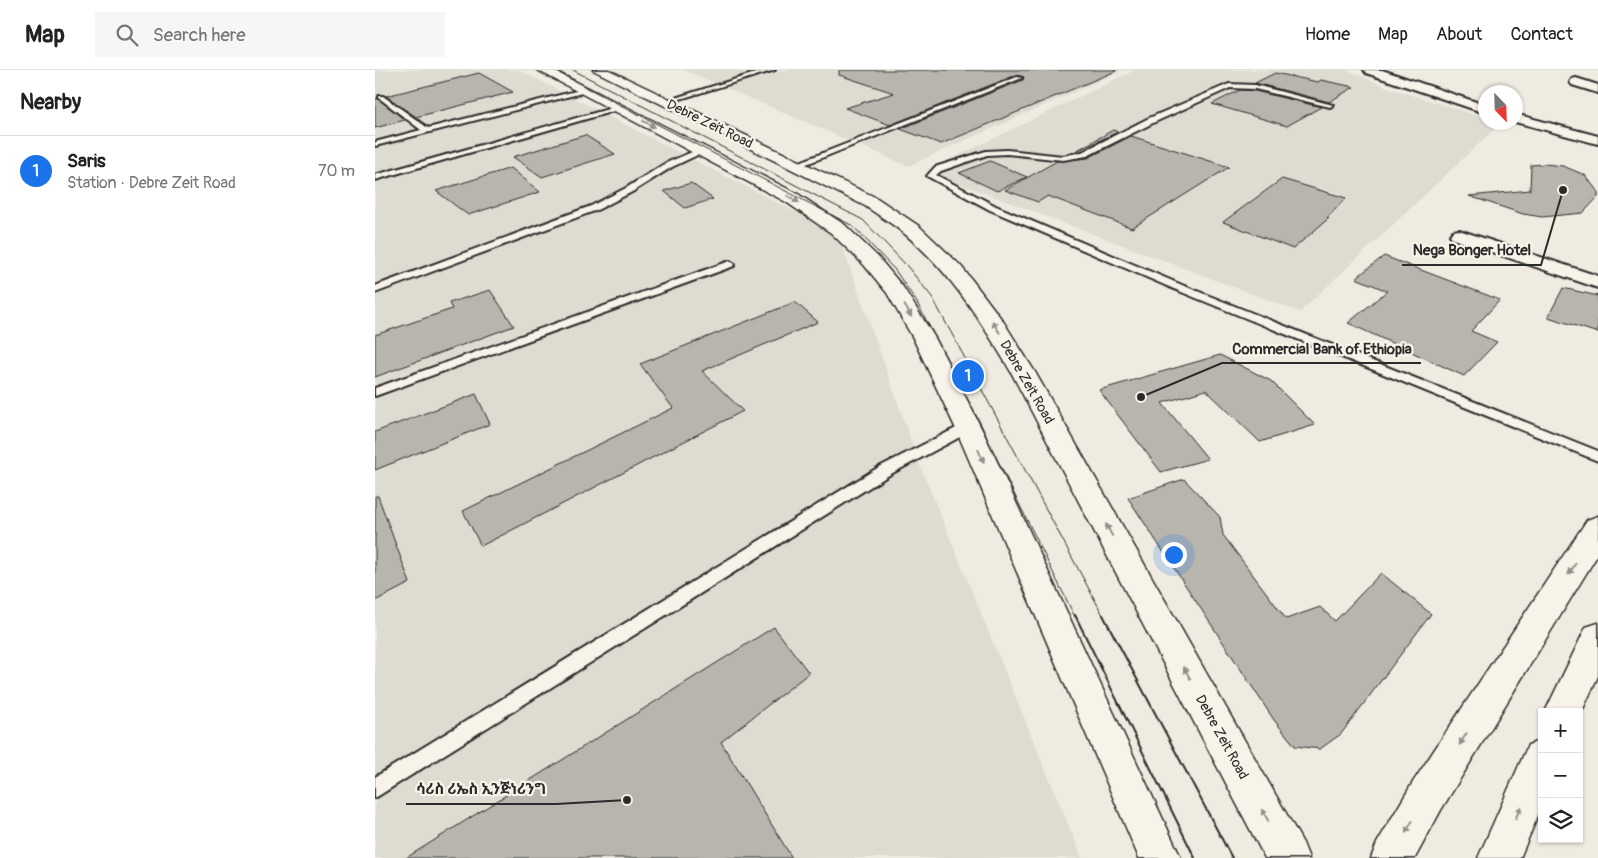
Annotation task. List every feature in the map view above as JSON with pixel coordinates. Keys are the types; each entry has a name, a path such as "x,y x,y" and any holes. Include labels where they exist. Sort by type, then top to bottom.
{"main road":[{"name":"Debre Zeit Road","path":"543,70 792,198 820,216 871,261 896,291 924,338 968,427 1160,858"},
{"name":"Debre Zeit Road","path":"601,70 871,202 913,230 953,269 992,321 1023,372 1288,858"},
{"path":"1392,858 1427,796 1598,528"},
{"path":"1565,708 1593,660"},
{"path":"1499,858 1538,768"}],"street":[{"path":"1370,70 1478,107"},
{"path":"1576,82 1598,89"},
{"path":"1523,120 1598,140"},
{"path":"1459,235 1598,282"}],"lane":[{"path":"665,102 772,70"},
{"path":"796,165 1019,78"},
{"path":"1330,105 1255,87 1229,86 1152,120 1084,154 1063,158 1007,152 986,153 938,169 931,176 993,208 1179,287 1598,456"},
{"path":"375,144 584,91"},
{"path":"381,97 427,131"},
{"path":"375,178 619,108"},
{"path":"375,290 594,208 629,190 669,165 702,151"},
{"path":"375,392 730,264"},
{"path":"375,788 884,471 968,427"}],"shaded area":[{"path":"375,70 519,70 838,234 921,468 1082,858 375,858"},
{"path":"684,70 1123,70 908,166"},
{"path":"1135,70 1347,70 1389,88 1478,116 1478,130 1494,130 1300,312 926,171"}],"building":[{"path":"839,70 1116,71 941,144 900,129 1023,80 1024,77 1016,75 890,125 845,108 894,93 839,75"},
{"path":"479,73 513,92 416,117 386,96"},
{"path":"1275,73 1354,87 1329,102 1255,83"},
{"path":"1240,90 1255,91 1321,107 1287,126 1212,104"},
{"path":"377,98 405,120 375,128 375,99"},
{"path":"1113,130 1118,132 1074,152"},
{"path":"585,135 615,154 542,177 513,157"},
{"path":"1131,136 1229,167 1132,228 1048,196 1038,202 1005,190 1057,161 1088,158"},
{"path":"990,161 1027,177 997,191 959,173"},
{"path":"1531,165 1563,166 1585,175 1598,192 1598,197 1583,213 1542,217 1523,214 1469,196 1530,190"},
{"path":"511,168 540,192 468,215 436,191"},
{"path":"1282,179 1346,198 1327,218 1329,218 1293,249 1223,222"},
{"path":"691,183 713,199 685,208 664,191"},
{"path":"1384,256 1500,300 1471,331 1497,342 1464,376 1348,323 1387,291 1356,278"},
{"path":"1563,288 1598,296 1598,333 1548,317"},
{"path":"490,290 514,326 375,377 375,335 452,309 449,303"},
{"path":"795,302 818,322 702,371 743,411 481,546 463,511 673,408 640,364"},
{"path":"1220,355 1271,381 1315,425 1260,442 1206,390 1162,403 1208,459 1161,472 1099,390"},
{"path":"476,394 490,424 375,470 375,432"},
{"path":"1184,479 1220,517 1223,535 1286,619 1320,607 1335,621 1381,573 1431,614 1341,734 1320,749 1295,746 1274,720 1128,498"},
{"path":"375,496 378,496 410,583 375,601"},
{"path":"774,627 809,673 721,742 792,858 406,858"}],"tram line":[{"path":"553,70 853,226 895,270 916,301 957,378 1075,617"},
{"path":"573,70 863,220 907,266 932,297 1104,617"},
{"path":"1075,615 1195,858"},
{"path":"1103,615 1232,858"}],"place":[{"name":"Nega Bonger Hotel","path":"1563,190"},
{"name":"Saris","path":"968,376"},
{"name":"Commercial Bank of Ethiopia","path":"1141,397"},
{"name":"ሳሪስ ሪኤስ ኢንጅነሪንግ","path":"627,800"}]}
